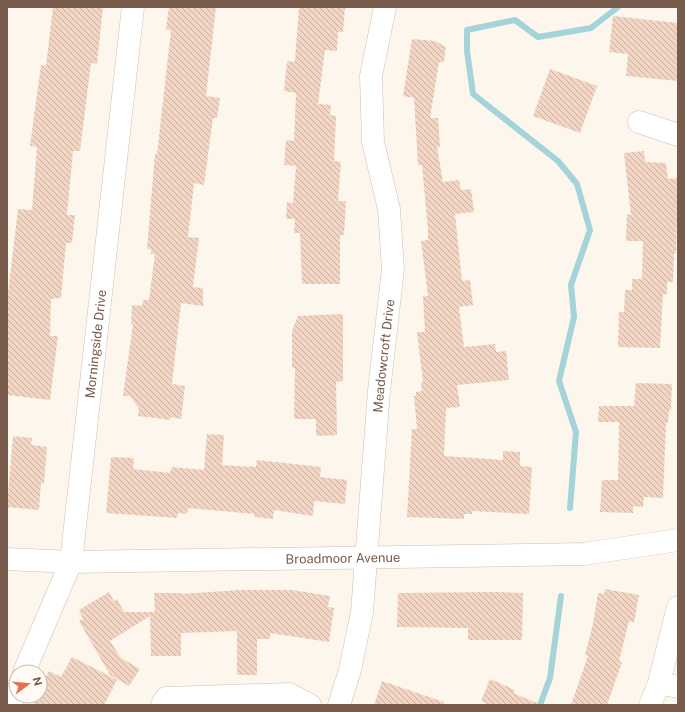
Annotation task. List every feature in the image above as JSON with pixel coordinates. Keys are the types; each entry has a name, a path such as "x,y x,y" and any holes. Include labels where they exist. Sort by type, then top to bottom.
{"street":[{"name":"Morningside Drive","path":"27,664 71,562 133,7"},
{"name":"Meadowcroft Drive","path":"339,705 350,670 362,612 379,391 393,269 389,209 373,142 371,76 385,7"},
{"path":"639,122 678,135"},
{"name":"Broadmoor Avenue","path":"7,559 71,562 584,554 678,540"},
{"path":"650,705 669,685 678,607"},
{"path":"162,705 166,698 289,694 310,705"}],"building":[{"path":"53,7 103,7 97,64 91,63 80,151 73,151 67,215 75,215 72,243 66,243 61,298 51,299 50,336 58,336 50,400 7,395 7,302 18,209 32,210 37,147 30,146 41,65 46,66"},
{"path":"169,7 216,7 206,96 220,98 217,118 213,118 204,185 194,183 188,237 199,238 193,287 203,288 203,306 181,303 172,384 185,386 181,419 171,417 170,420 138,416 139,409 130,396 123,396 133,324 131,324 132,305 142,306 143,300 149,300 155,254 151,254 151,249 147,249 155,154 157,154 171,30 166,29"},
{"path":"299,7 345,8 343,32 338,32 337,51 325,50 318,104 331,105 330,115 336,116 334,161 341,162 338,201 346,201 344,235 340,235 340,284 302,284 300,233 294,233 295,219 286,219 287,202 293,203 296,166 284,165 286,140 294,141 296,93 284,91 287,61 294,62 295,60"},
{"path":"613,16 678,23 678,81 626,76 628,54 609,52"},
{"path":"412,39 435,41 446,47 444,62 439,62 430,118 438,118 440,147 437,147 443,182 459,180 461,190 471,189 474,212 455,214 462,281 470,280 473,305 459,307 464,347 495,344 496,352 506,351 509,380 457,385 460,407 446,408 444,456 503,460 503,451 520,452 520,466 532,467 529,514 472,511 472,514 464,514 464,519 407,517 412,429 417,429 414,396 416,396 416,392 422,391 421,382 423,382 417,332 425,332 423,296 428,296 421,241 428,240 428,230 422,165 418,165 414,98 403,96"},
{"path":"550,69 597,86 580,133 533,116"},
{"path":"644,151 645,162 666,163 668,179 678,178 676,253 674,253 673,282 667,282 667,294 663,294 660,348 618,347 619,312 624,312 625,290 632,290 632,279 642,279 643,241 626,241 627,214 631,215 624,153"},
{"path":"343,314 343,381 336,382 337,435 316,436 316,419 294,419 295,368 292,368 292,331 298,316"},
{"path":"636,383 672,384 671,410 669,410 668,423 666,423 663,498 644,497 643,507 633,506 633,513 600,512 602,480 618,480 619,422 598,422 599,406 634,406"},
{"path":"207,434 224,435 222,465 256,467 257,460 321,467 320,477 347,480 345,504 314,501 313,516 274,510 273,519 254,517 254,514 188,508 187,514 178,513 177,518 106,513 111,457 134,458 133,469 170,473 172,467 204,470"},
{"path":"13,436 32,438 31,445 47,447 44,483 41,483 39,510 7,507"},
{"path":"605,589 639,595 634,622 629,621 619,661 622,662 607,705 571,705 588,656 585,655 593,624 598,593 604,594"},
{"path":"240,590 292,590 330,596 328,607 334,608 329,642 270,633 270,639 257,639 257,675 237,675 237,631 181,633 181,656 151,656 150,616 110,641 121,658 140,669 129,686 110,675 79,621 83,619 79,610 109,592 114,601 117,599 124,612 155,612 154,593 180,594"},
{"path":"398,593 523,593 522,640 468,640 468,628 397,627"},
{"path":"72,657 117,680 104,705 33,705 48,704 49,671 61,677"},
{"path":"490,679 515,690 513,693 542,705 490,705 481,701"},
{"path":"382,681 444,702 444,705 374,705"}],"waterway":[{"path":"570,508 576,432 559,381 574,317 571,285 590,230 577,184 558,161 473,94 467,51 467,30 515,20 538,37 591,28 618,7"},
{"path":"540,705 550,678 561,596"}]}
